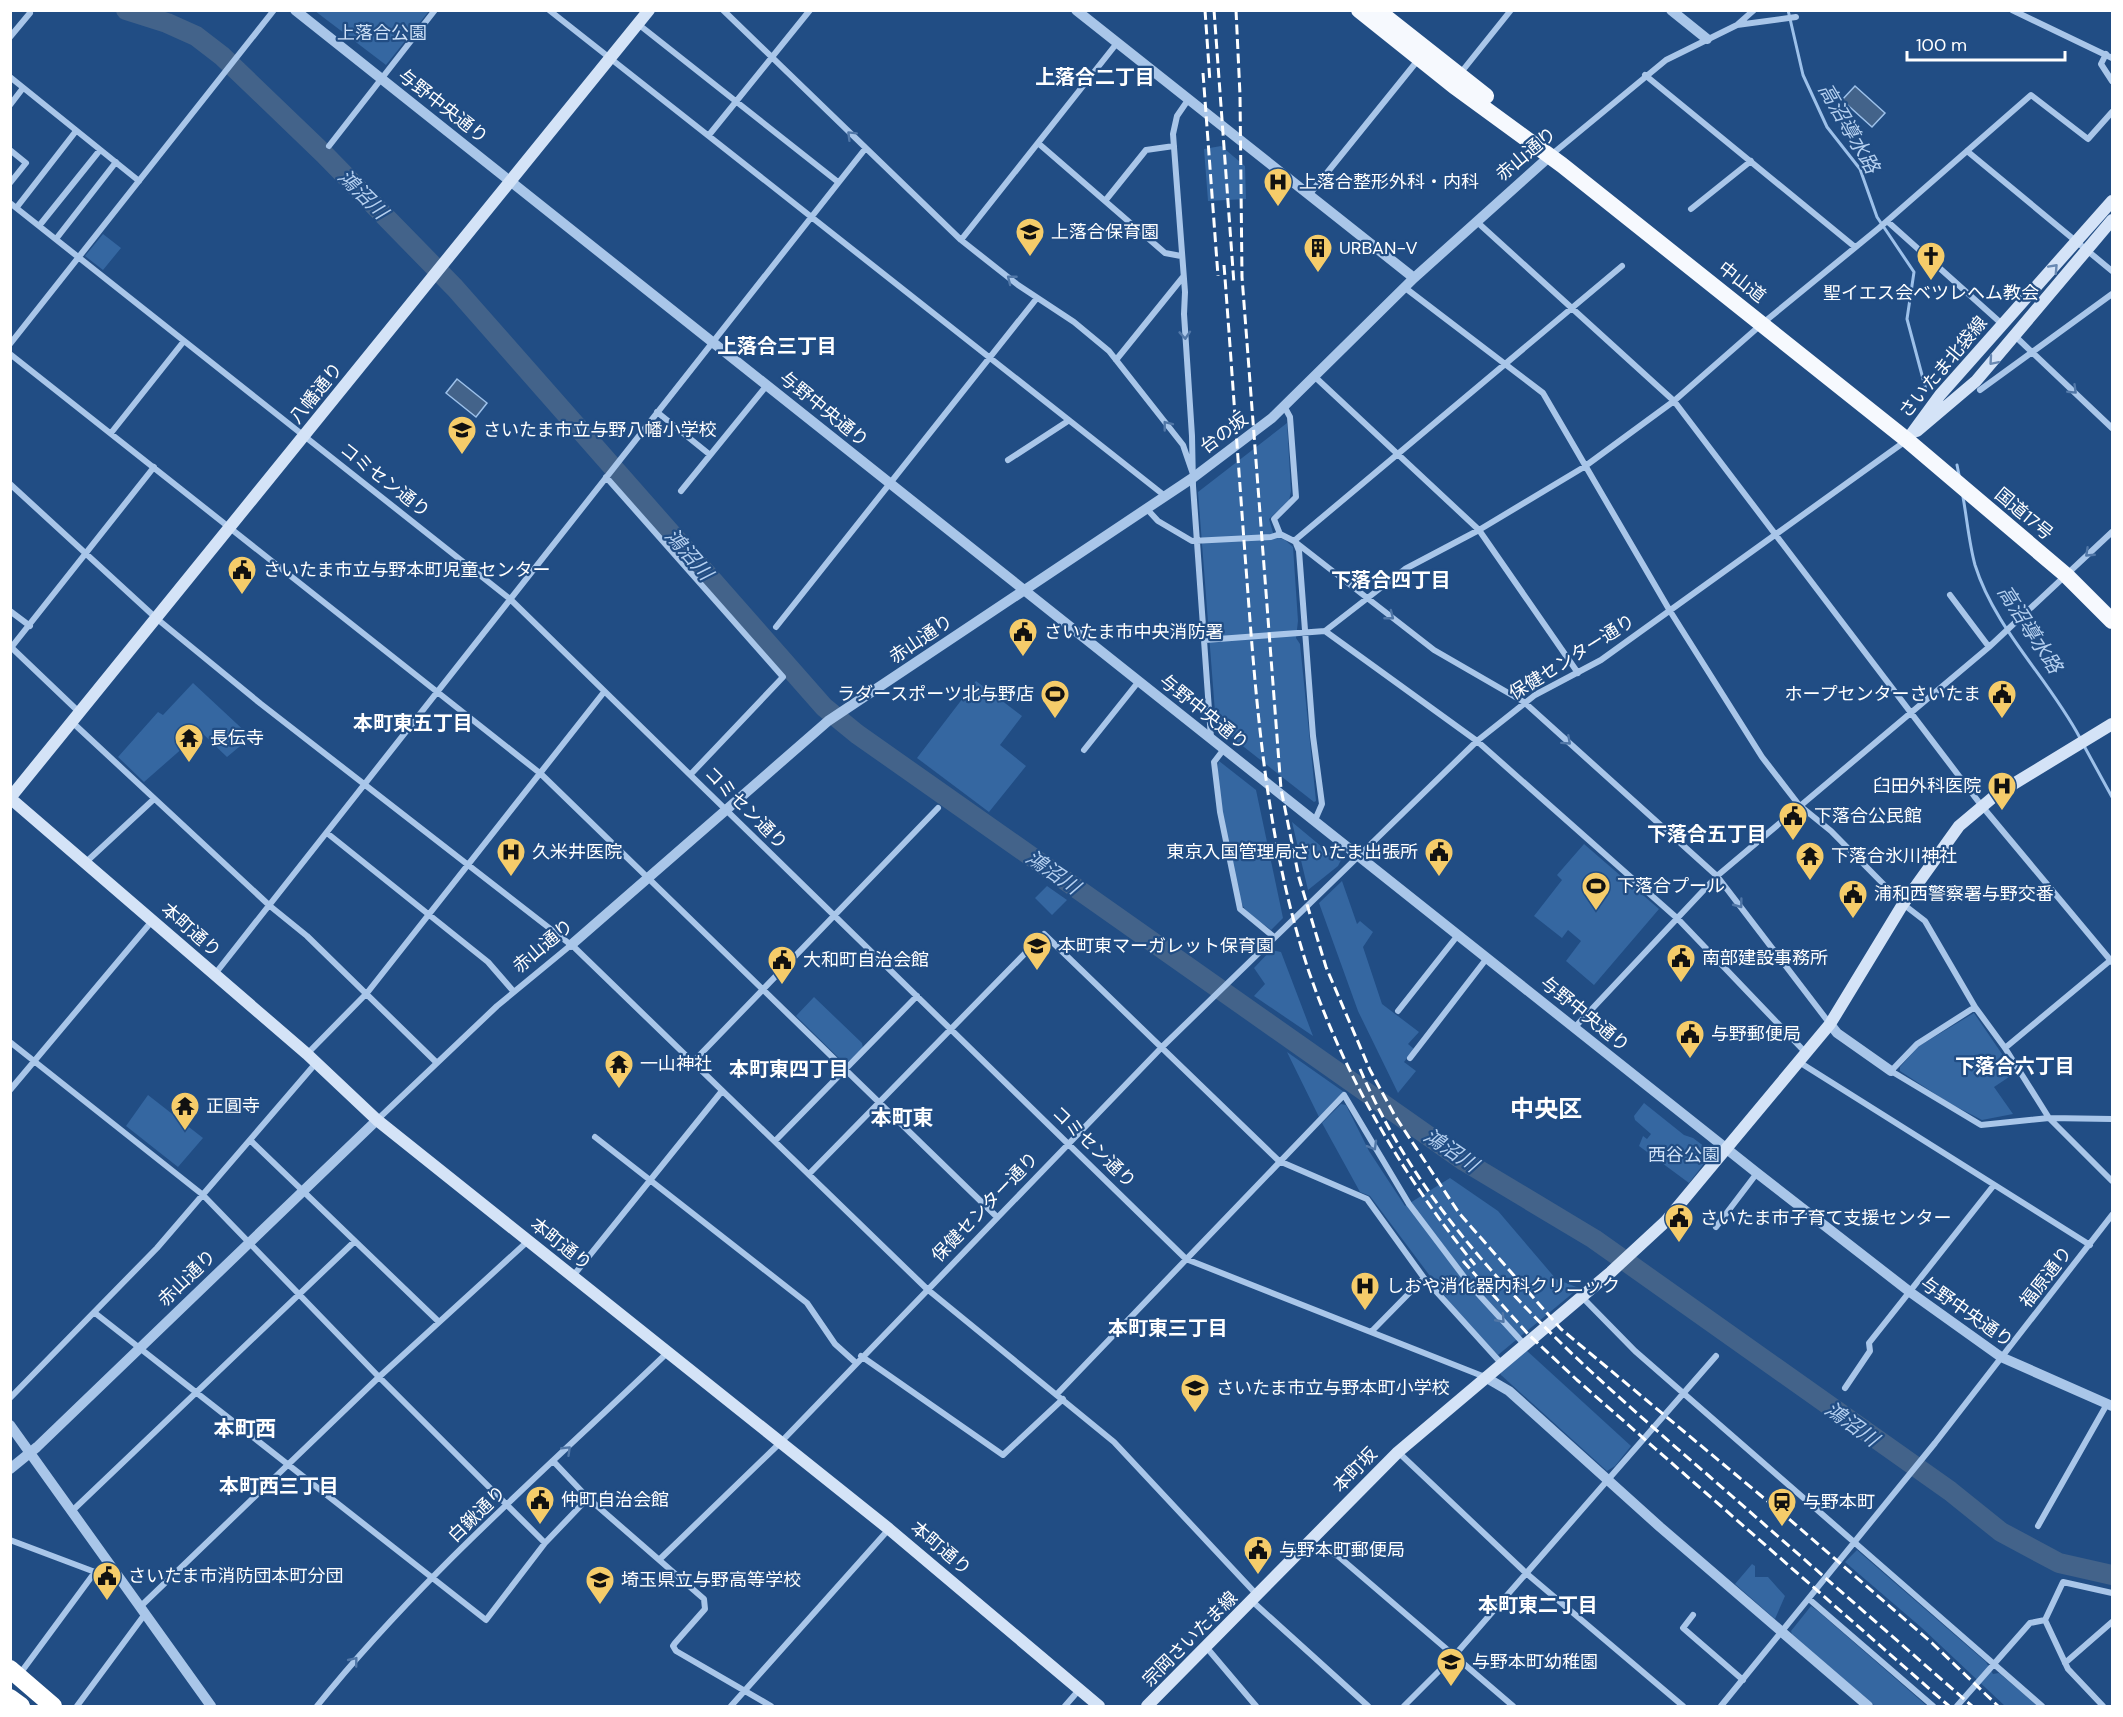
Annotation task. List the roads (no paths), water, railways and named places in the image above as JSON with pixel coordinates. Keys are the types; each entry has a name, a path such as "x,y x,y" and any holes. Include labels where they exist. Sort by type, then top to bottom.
{"highway":[{"name":"中山道","path":"1359,10 1419,59 1526,141 1550,156 1763,323 1907,440"},
{"name":"中山道","path":"1377,10 1525,129 1550,156"},
{"name":"国道17号","path":"1907,440 2066,575 2112,621"},
{"path":"13,1671 38,1707"},
{"path":"13,1671 53,1707"},
{"path":"13,1671 60,1707"},
{"path":"10,1698 21,1707"}],"main road":[{"name":"八幡通り","path":"11,798 649,10"},
{"name":"さいたま北袋線","path":"1907,440 1976,381 2015,336 2082,246 2112,201"},
{"name":"さいたま北袋線","path":"1907,440 1940,395 2002,324 2112,220"},
{"name":"本町坂","path":"1256,1599 1398,1452 1611,1272 1665,1222 1830,1024 1903,904 1959,826 1981,805 2112,724"},
{"name":"本町通り","path":"11,798 312,1058 376,1120 889,1529 1099,1707"},
{"name":"宗岡さいたま線","path":"1148,1707 1256,1599"}],"street":[{"path":"10,344 226,74 274,10"},
{"name":"与野中央通り","path":"295,10 1757,1173 1910,1292 2001,1357 2111,1405"},
{"path":"329,146 435,10"},
{"path":"549,10 1165,496"},
{"path":"723,10 865,150 962,240 1037,298 1074,322 1116,360 1183,445 1194,477"},
{"path":"709,135 810,10"},
{"path":"1076,10 1414,278"},
{"path":"1459,75 1511,10"},
{"path":"1671,10 1707,39"},
{"name":"赤山通り","path":"1314,376 1476,220 1645,75 1666,60 1737,25 1754,10"},
{"path":"2012,10 2109,56 2101,64 2112,81"},
{"path":"10,37 30,13"},
{"path":"1737,25 1794,17"},
{"path":"638,24 838,182"},
{"path":"962,240 1117,43"},
{"path":"1309,195 1419,59"},
{"path":"1645,75 1855,247"},
{"path":"10,77 139,181"},
{"path":"10,105 23,88"},
{"path":"1205,640 1325,631 1405,569 1479,530 1584,467 1674,401 1763,323 1884,224 2031,95 2088,139 2112,112"},
{"path":"1188,100 1174,122 1174,146 1196,542 1211,739"},
{"path":"14,205 76,131"},
{"path":"1038,143 1165,253 1181,256"},
{"path":"1105,201 1146,150 1174,146"},
{"path":"10,150 26,163 10,183"},
{"path":"39,226 100,150"},
{"path":"215,974 865,150"},
{"path":"1967,151 2112,270"},
{"path":"1691,210 1750,161"},
{"path":"56,239 116,162"},
{"name":"コミセン通り","path":"14,205 79,259 510,599 1186,1259 1485,1377"},
{"path":"1476,220 1674,401 1913,712 1981,805 2111,960 2005,1048"},
{"path":"1884,224 2002,324"},
{"path":"1294,541 1622,266"},
{"path":"1116,360 1183,277"},
{"path":"1404,287 1543,393 1584,467 1670,611 1762,757 1799,805 1831,831 1903,904 1925,921 1975,1007 2005,1048 2049,1118 2112,1181"},
{"path":"1980,390 2112,294"},
{"path":"776,627 1037,298"},
{"path":"2015,336 2112,428"},
{"path":"111,433 184,341"},
{"path":"10,354 231,526 541,774 996,1216"},
{"path":"1314,376 1479,530 1578,673"},
{"name":"台の坂","path":"1146,508 1194,477 1284,406 1314,376"},
{"path":"681,491 767,385"},
{"path":"1284,406 1290,417 1296,497 1274,519 1280,534 1294,541 1434,650 1524,702 1717,876 1837,1033 1891,1071 1981,1125 2049,1118 2112,1119"},
{"path":"657,412 709,454"},
{"path":"1008,460 1068,421"},
{"name":"保健センター通り","path":"660,1560 780,1442 996,1216 1162,1047 1477,741 1524,702 1601,660 1907,440"},
{"path":"154,467 11,649 154,799 270,906 307,936 436,1062"},
{"path":"607,476 783,677 691,774"},
{"path":"10,484 87,552 156,618 571,945 927,1289 1114,1442 1256,1599 1368,1707"},
{"path":"1146,508 1158,520 1196,542 1270,537 1280,534"},
{"name":"赤山通り","path":"10,1469 436,1062 828,722 1146,508"},
{"path":"1575,1027 1717,876 1989,647 2112,532"},
{"path":"1294,541 1299,551 1313,736 1322,804 1315,820"},
{"path":"1950,595 1989,647"},
{"path":"10,610 30,626"},
{"path":"1325,631 1477,741 1678,919 1803,1058 1994,1185 2090,1245"},
{"path":"1084,750 1139,681"},
{"path":"10,1398 95,1313 250,1140 312,1058 367,993 604,692"},
{"path":"1224,749 1214,762 1220,812 1240,909 1274,937"},
{"path":"85,863 154,799"},
{"path":"692,1063 938,808"},
{"path":"327,833 488,963 514,992"},
{"path":"10,1090 152,920"},
{"path":"809,1174 1044,934 1279,1161 1367,1199 1424,1278 1501,1363"},
{"path":"1398,1011 1459,934"},
{"path":"1410,1058 1488,957"},
{"path":"775,1141 917,996"},
{"path":"1891,1071 1917,1044 1975,1007"},
{"path":"10,1042 203,1195 379,1377 545,1543"},
{"path":"573,1276 722,1091"},
{"path":"861,1356 1004,1455 1186,1259 1344,1095 1409,1204 1472,1286 1524,1344"},
{"path":"595,1137 807,1303 835,1344 855,1362"},
{"path":"250,1140 439,1322"},
{"path":"1716,1227 1757,1173"},
{"path":"1845,1388 1870,1351 1869,1343 1994,1185"},
{"name":"福原通り","path":"1721,1707 1926,1454 2112,1215"},
{"path":"72,1511 355,1241"},
{"path":"77,1707 142,1610 379,1377 528,1241"},
{"path":"1372,1331 1424,1278"},
{"path":"1581,1296 1635,1351 2042,1707"},
{"path":"95,1313 195,1394 486,1620 545,1543 588,1497"},
{"name":"白鍬通り","path":"317,1707 358,1655 432,1578 668,1352"},
{"path":"1404,1707 1454,1656 1716,1356"},
{"path":"1485,1377 1509,1391 1606,1480 1868,1707"},
{"path":"2038,1526 2111,1405"},
{"path":"10,1425 211,1707"},
{"path":"1398,1452 1526,1573 1683,1707"},
{"path":"554,1462 588,1497 704,1599 706,1605 675,1643 674,1649 771,1707"},
{"path":"731,1707 889,1529"},
{"path":"10,1540 95,1572"},
{"path":"1310,1543 1338,1556 1513,1707"},
{"path":"13,1671 95,1572 108,1563"},
{"path":"2045,1620 2063,1582 2112,1593"},
{"path":"1809,1599 1933,1707"},
{"path":"1694,1615 1683,1628 1743,1680"},
{"path":"1957,1707 2030,1623 2045,1620"},
{"path":"2045,1620 2065,1663 2103,1707"},
{"path":"2065,1663 2112,1622"},
{"path":"1207,1648 1256,1707"},
{"path":"1065,1707 1080,1690"}],"waterway":[{"name":"鴻沼川","path":"126,10 167,23 196,36 222,56 324,154 455,288 824,707 857,734 1464,1161 1594,1239 1950,1491 2001,1532 2059,1563 2112,1575"},
{"name":"高沼導水路","path":"1788,10 1803,75 1827,127 1860,169 1877,217 1914,272 1907,319 1926,390"},
{"name":"高沼導水路","path":"1957,465 1959,475"},
{"name":"高沼導水路","path":"1963,497 1975,565 1995,611 2080,738"},
{"name":"高沼導水路","path":"2083,744 2112,797"}],"railway":[{"path":"1205,10 1210,82"},
{"path":"1214,10 1234,284"},
{"path":"1236,10 1240,95 1242,277 1281,789 1299,878 1326,967 1370,1070 1395,1116 1459,1213 1561,1329 1789,1519 1932,1643 1998,1706"},
{"path":"1203,73 1218,276"},
{"path":"1224,265 1260,730 1274,828 1295,924 1324,1012 1359,1089 1424,1198 1475,1265"},
{"path":"1360,1069 1390,1130 1426,1187 1466,1241 1511,1292 1558,1340 1658,1432 1972,1706"},
{"path":"1463,1261 1528,1334 1577,1380 1949,1706"}],"place":[{"name":"上落合整形外科・内科","path":"1278,208"},
{"name":"上落合保育園","path":"1030,258"},
{"name":"URBAN-V","path":"1318,274"},
{"name":"聖イエス会ベツレヘム教会","path":"1931,282"},
{"name":"さいたま市立与野八幡小学校","path":"462,456"},
{"name":"さいたま市立与野本町児童センター","path":"242,596"},
{"name":"さいたま市中央消防署","path":"1023,658"},
{"name":"ラダースポーツ北与野店","path":"1055,720"},
{"name":"ホープセンターさいたま","path":"2002,720"},
{"name":"長伝寺","path":"189,764"},
{"name":"臼田外科医院","path":"2002,812"},
{"name":"下落合公民館","path":"1793,842"},
{"name":"久米井医院","path":"511,878"},
{"name":"東京入国管理局さいたま出張所","path":"1439,878"},
{"name":"下落合氷川神社","path":"1810,882"},
{"name":"下落合プール","path":"1596,912"},
{"name":"浦和西警察署与野交番","path":"1853,920"},
{"name":"本町東マーガレット保育園","path":"1037,972"},
{"name":"南部建設事務所","path":"1681,984"},
{"name":"大和町自治会館","path":"782,986"},
{"name":"与野郵便局","path":"1690,1060"},
{"name":"一山神社","path":"619,1090"},
{"name":"正圓寺","path":"185,1132"},
{"name":"さいたま市子育て支援センター","path":"1679,1244"},
{"name":"しおや消化器内科クリニック","path":"1365,1312"},
{"name":"さいたま市立与野本町小学校","path":"1195,1414"},
{"name":"仲町自治会館","path":"540,1526"},
{"name":"与野本町","path":"1782,1528"},
{"name":"与野本町郵便局","path":"1258,1576"},
{"name":"さいたま市消防団本町分団","path":"107,1602"},
{"name":"埼玉県立与野高等学校","path":"600,1606"},
{"name":"与野本町幼稚園","path":"1451,1688"}],"district":[{"name":"上落合二丁目","path":"1095,77"},
{"name":"上落合三丁目","path":"777,346"},
{"name":"下落合四丁目","path":"1391,580"},
{"name":"本町東五丁目","path":"413,723"},
{"name":"下落合五丁目","path":"1707,834"},
{"name":"下落合六丁目","path":"2015,1066"},
{"name":"本町東四丁目","path":"789,1069"},
{"name":"中央区","path":"1546,1109"},
{"name":"本町東","path":"902,1118"},
{"name":"本町東三丁目","path":"1168,1328"},
{"name":"本町西","path":"245,1429"},
{"name":"本町西三丁目","path":"279,1486"},
{"name":"本町東二丁目","path":"1538,1605"}],"park label":[{"name":"上落合公園","path":"382,33"},
{"name":"西谷公園","path":"1684,1155"}]}
